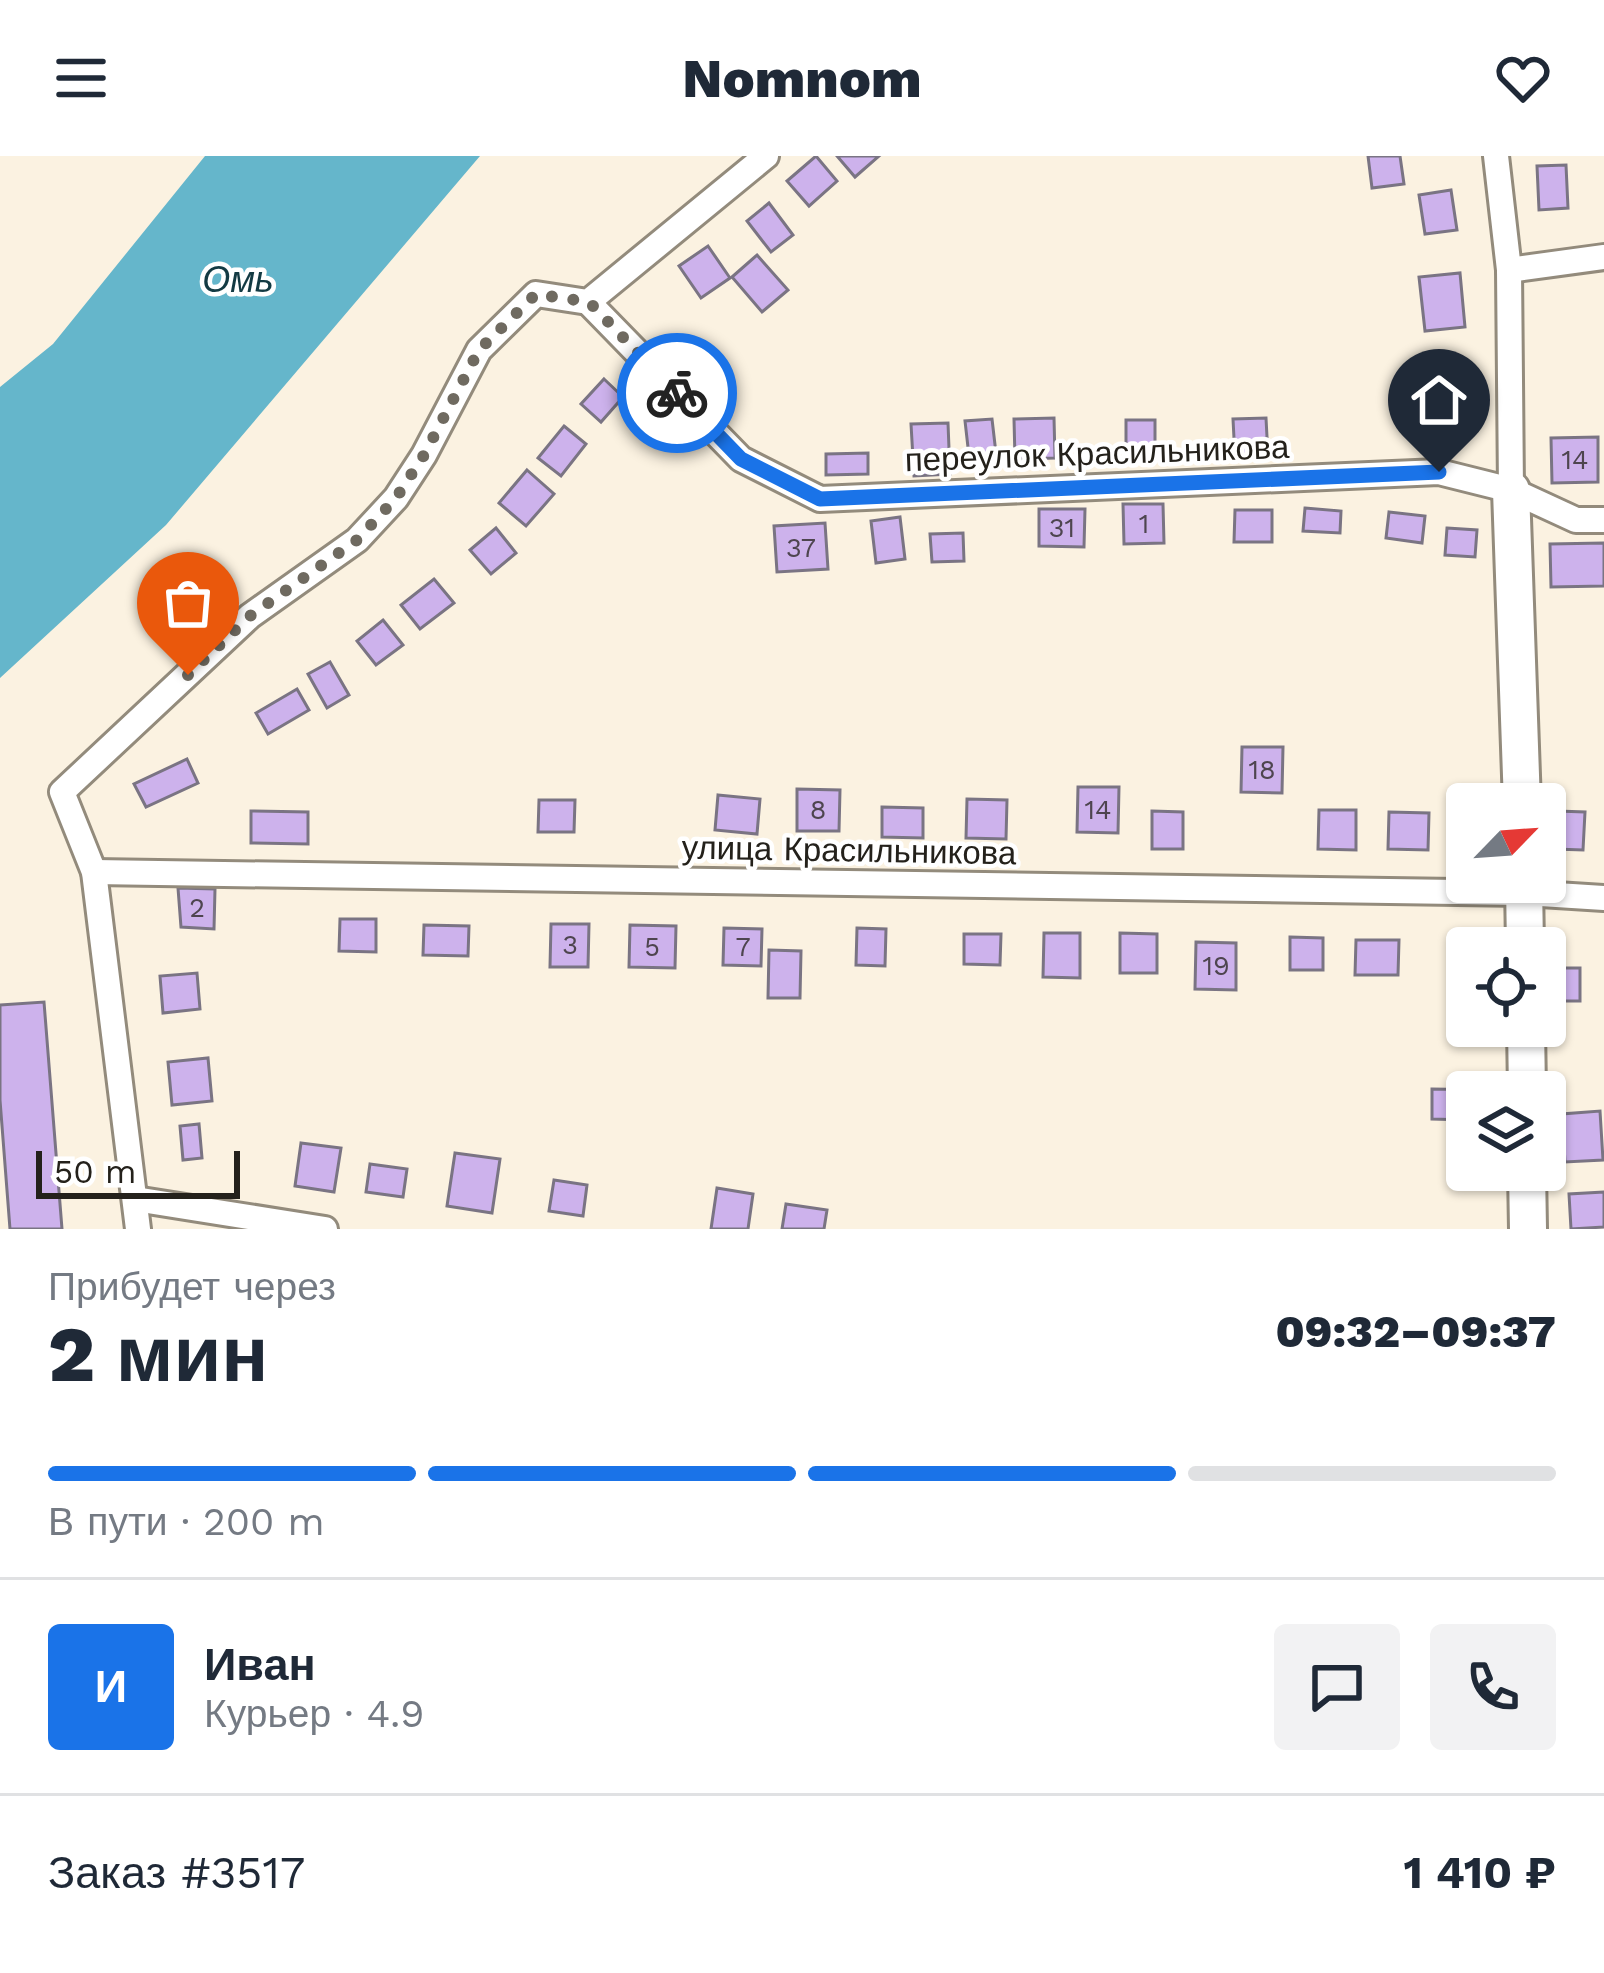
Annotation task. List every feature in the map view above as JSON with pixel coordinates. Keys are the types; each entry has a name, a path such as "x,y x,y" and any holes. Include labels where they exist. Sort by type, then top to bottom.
{"street":[{"path":"137,1229 94,872 62,792 250,616 357,540 396,498 424,455 479,350 536,294 589,302 766,156"},
{"path":"1496,156 1509,270 1521,783"},
{"path":"1509,270 1604,256"},
{"name":"переулок Красильникова","path":"589,302 741,459 820,499 1439,472 1511,490 1576,520 1604,520"},
{"name":"улица Красильникова","path":"94,872 1446,887"},
{"name":"улица Красильникова","path":"1566,893 1604,898"},
{"path":"1527,1191 1528,1229"},
{"path":"135,1199 326,1229"}],"water":[{"name":"Омь","path":"205,156 480,156 166,525 0,678 0,387 53,344"}],"building":[{"path":"816,156 837,181 809,206 787,181"},
{"path":"837,156 879,156 855,177"},
{"path":"1368,156 1400,156 1404,184 1372,188"},
{"path":"1566,165 1568,208 1539,210 1537,166"},
{"path":"1451,190 1457,230 1425,234 1419,195"},
{"path":"769,203 793,235 771,252 747,221"},
{"path":"708,246 730,278 701,298 679,266"},
{"path":"757,255 788,290 762,312 732,277"},
{"path":"1460,273 1465,327 1425,331 1419,277"},
{"path":"604,379 623,397 601,422 581,404"},
{"path":"1442,393 1470,393 1471,427 1443,427"},
{"path":"1054,418 1055,458 1015,459 1014,419"},
{"path":"1266,418 1268,456 1235,458 1233,419"},
{"path":"992,419 997,462 970,465 965,421"},
{"path":"1126,420 1155,420 1155,461 1126,461"},
{"path":"948,423 950,474 914,476 911,424"},
{"path":"564,426 586,444 561,476 538,458"},
{"path":"1598,437 1598,482 1552,483 1551,438"},
{"path":"868,453 868,474 826,475 826,454"},
{"path":"527,470 554,494 526,526 499,503"},
{"path":"1123,504 1163,504 1164,543 1124,544"},
{"path":"1305,508 1341,511 1340,533 1303,531"},
{"path":"1039,509 1085,509 1084,547 1039,546"},
{"path":"1235,510 1272,510 1272,542 1234,542"},
{"path":"1389,512 1425,516 1422,543 1386,538"},
{"path":"900,517 905,559 876,563 871,521"},
{"path":"825,523 828,569 777,572 774,526"},
{"path":"496,528 516,553 491,574 470,550"},
{"path":"1447,528 1477,530 1475,557 1445,555"},
{"path":"963,533 964,561 932,562 930,534"},
{"path":"1604,543 1604,586 1551,587 1550,544"},
{"path":"434,579 454,603 420,629 401,605"},
{"path":"383,620 403,645 376,665 357,641"},
{"path":"330,662 349,695 327,708 308,674"},
{"path":"297,689 309,710 268,734 256,713"},
{"path":"1242,747 1283,747 1282,793 1241,792"},
{"path":"187,759 198,783 146,807 134,784"},
{"path":"1078,787 1119,787 1118,833 1077,832"},
{"path":"797,789 840,790 839,831 797,831"},
{"path":"718,795 760,799 757,834 715,830"},
{"path":"967,799 1007,800 1006,839 966,838"},
{"path":"539,800 575,800 574,832 538,832"},
{"path":"882,807 923,808 923,838 882,837"},
{"path":"1319,810 1356,810 1356,850 1318,849"},
{"path":"251,811 308,812 308,844 251,843"},
{"path":"1152,811 1183,812 1183,849 1152,849"},
{"path":"1566,811 1585,812 1583,850 1566,849"},
{"path":"1389,812 1429,813 1428,850 1388,849"},
{"path":"178,888 215,889 214,929 181,927"},
{"path":"340,919 376,919 376,952 339,951"},
{"path":"551,924 589,924 588,967 550,967"},
{"path":"424,925 469,926 468,956 423,955"},
{"path":"630,925 676,926 675,968 629,967"},
{"path":"724,928 762,929 761,966 723,965"},
{"path":"857,928 886,929 885,966 856,965"},
{"path":"1044,933 1080,933 1080,978 1043,977"},
{"path":"1120,933 1157,934 1157,973 1120,973"},
{"path":"964,934 1001,934 1000,965 964,964"},
{"path":"1290,937 1323,938 1323,970 1290,970"},
{"path":"1356,940 1399,940 1398,975 1355,975"},
{"path":"1196,942 1236,943 1236,990 1195,989"},
{"path":"769,950 801,951 800,998 768,998"},
{"path":"1566,968 1580,968 1580,1001 1566,1001"},
{"path":"197,973 200,1009 163,1013 160,976"},
{"path":"44,1002 62,1229 10,1229 0,1100 0,1005"},
{"path":"208,1058 212,1101 172,1105 168,1062"},
{"path":"1432,1089 1446,1089 1446,1119 1432,1119"},
{"path":"1600,1111 1603,1160 1566,1162 1566,1114"},
{"path":"199,1124 202,1158 183,1160 180,1126"},
{"path":"301,1143 341,1148 334,1192 295,1186"},
{"path":"455,1153 500,1159 492,1213 447,1206"},
{"path":"370,1164 407,1169 403,1197 366,1192"},
{"path":"554,1180 587,1185 583,1216 549,1211"},
{"path":"717,1188 753,1194 748,1229 711,1229"},
{"path":"1604,1192 1604,1227 1571,1229 1569,1194"},
{"path":"786,1204 827,1210 824,1229 782,1229"}],"way so far":[{"path":"188,675 250,616 357,540 396,498 479,350 536,294 589,302 677,393"}],"route":[{"path":"677,393 741,459 820,499 1439,472"}]}
